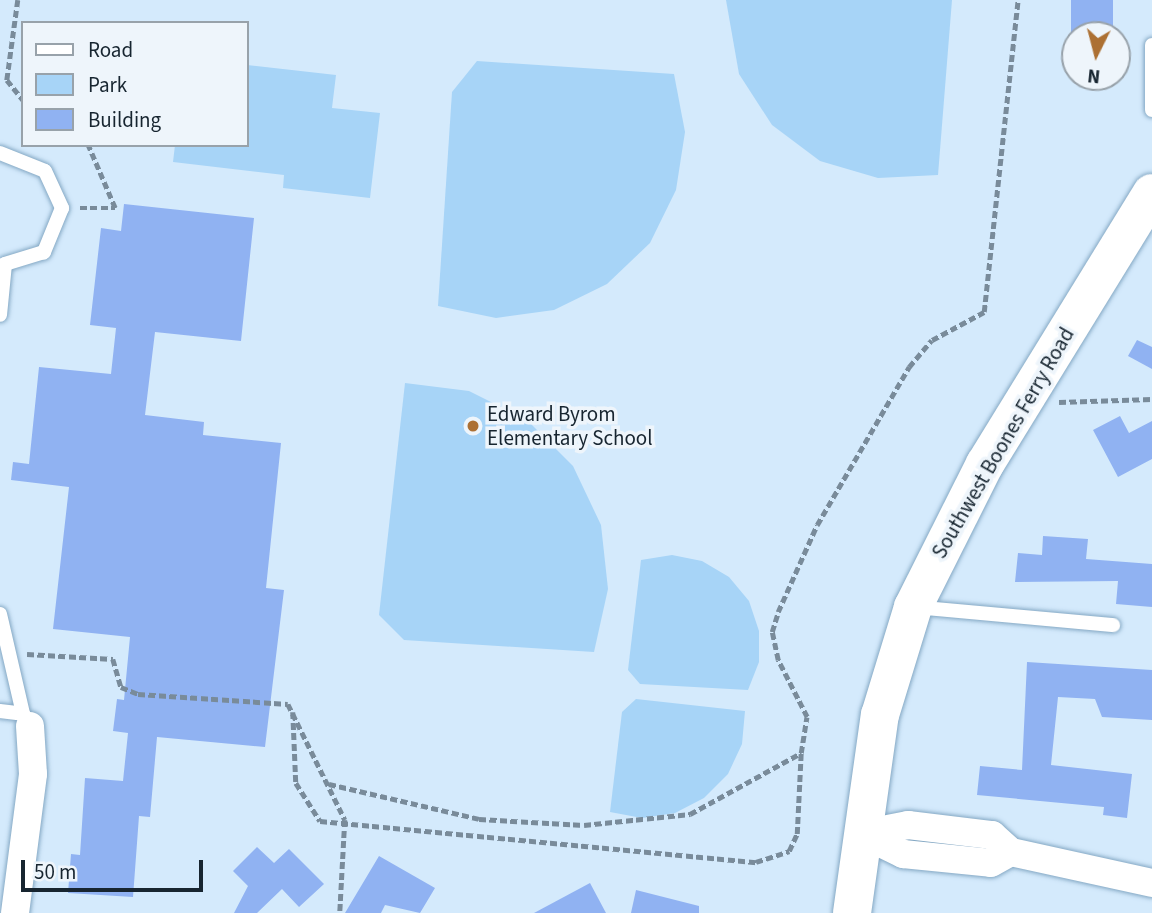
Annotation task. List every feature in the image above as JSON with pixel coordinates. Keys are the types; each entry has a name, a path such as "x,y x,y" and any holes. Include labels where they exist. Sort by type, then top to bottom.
{"main road":[{"name":"Southwest Boones Ferry Road","path":"852,913 885,690 913,607 1024,403 1152,193"}],"street":[{"path":"15,913 33,774 27,720"},
{"path":"862,834 903,854 991,863 1011,852 1152,884"}],"lane":[{"path":"1152,45 1152,110"},
{"path":"0,153 45,172 62,208 44,252 2,264 0,315"},
{"path":"913,607 1113,625"},
{"path":"0,614 13,655 27,720"},
{"path":"0,711 27,720"}],"path":[{"path":"18,0 7,80 21,98"},
{"path":"293,712 296,783 320,821 345,828 757,862 789,851 797,834 801,753 807,717 778,660 772,632 778,612 817,525 909,367 932,340 960,331 984,312 1018,0"},
{"path":"62,208 116,208 89,147"},
{"path":"1024,403 1152,399"},
{"path":"13,655 107,658 118,664 117,681 126,692 227,704 243,698 277,702 293,712 330,783 345,828 340,913"},
{"path":"330,783 479,818 584,825 690,814 801,753"}],"green space":[{"path":"726,0 952,0 938,175 878,178 820,161 772,125 739,74"},
{"path":"477,61 674,74 685,132 676,190 650,243 607,284 554,310 496,318 438,306 452,92"},
{"path":"248,65 336,75 332,108 380,113 370,198 283,188 284,175 173,162 175,147 248,147"},
{"path":"405,383 469,391 527,420 573,466 601,525 608,589 594,652 404,640 379,615"},
{"path":"672,555 702,561 729,577 749,601 759,631 759,662 748,690 640,684 628,670 641,560"},
{"path":"636,699 745,711 742,744 728,774 704,798 675,813 642,818 610,812 622,712"}],"building":[{"path":"1071,0 1113,0 1113,21 1071,21"},
{"path":"124,204 254,218 241,341 155,332 145,415 204,422 203,435 281,443 266,588 284,590 265,747 157,737 150,817 139,816 133,897 68,893 71,854 80,855 85,778 123,781 128,733 113,731 117,699 124,700 130,637 53,629 69,487 11,480 13,462 29,464 39,367 111,374 116,328 90,325 101,228 121,231"},
{"path":"1137,340 1152,347 1152,369 1128,356"},
{"path":"1120,416 1129,433 1152,421 1152,459 1118,477 1093,430"},
{"path":"1043,536 1088,539 1086,559 1152,564 1152,607 1116,604 1118,581 1015,582 1018,553 1042,555"},
{"path":"1027,662 1152,670 1152,720 1102,717 1095,699 1058,697 1051,765 1132,774 1127,818 1103,815 1104,807 977,795 980,766 1022,770"},
{"path":"257,847 274,863 289,849 324,884 299,907 282,889 257,913 234,913 248,886 233,871"},
{"path":"379,856 435,888 420,913 385,905 381,913 345,913"},
{"path":"590,883 606,913 534,913"},
{"path":"636,890 699,906 699,913 631,913"}],"place":[{"name":"Edward Byrom Elementary School","path":"473,426"}]}
